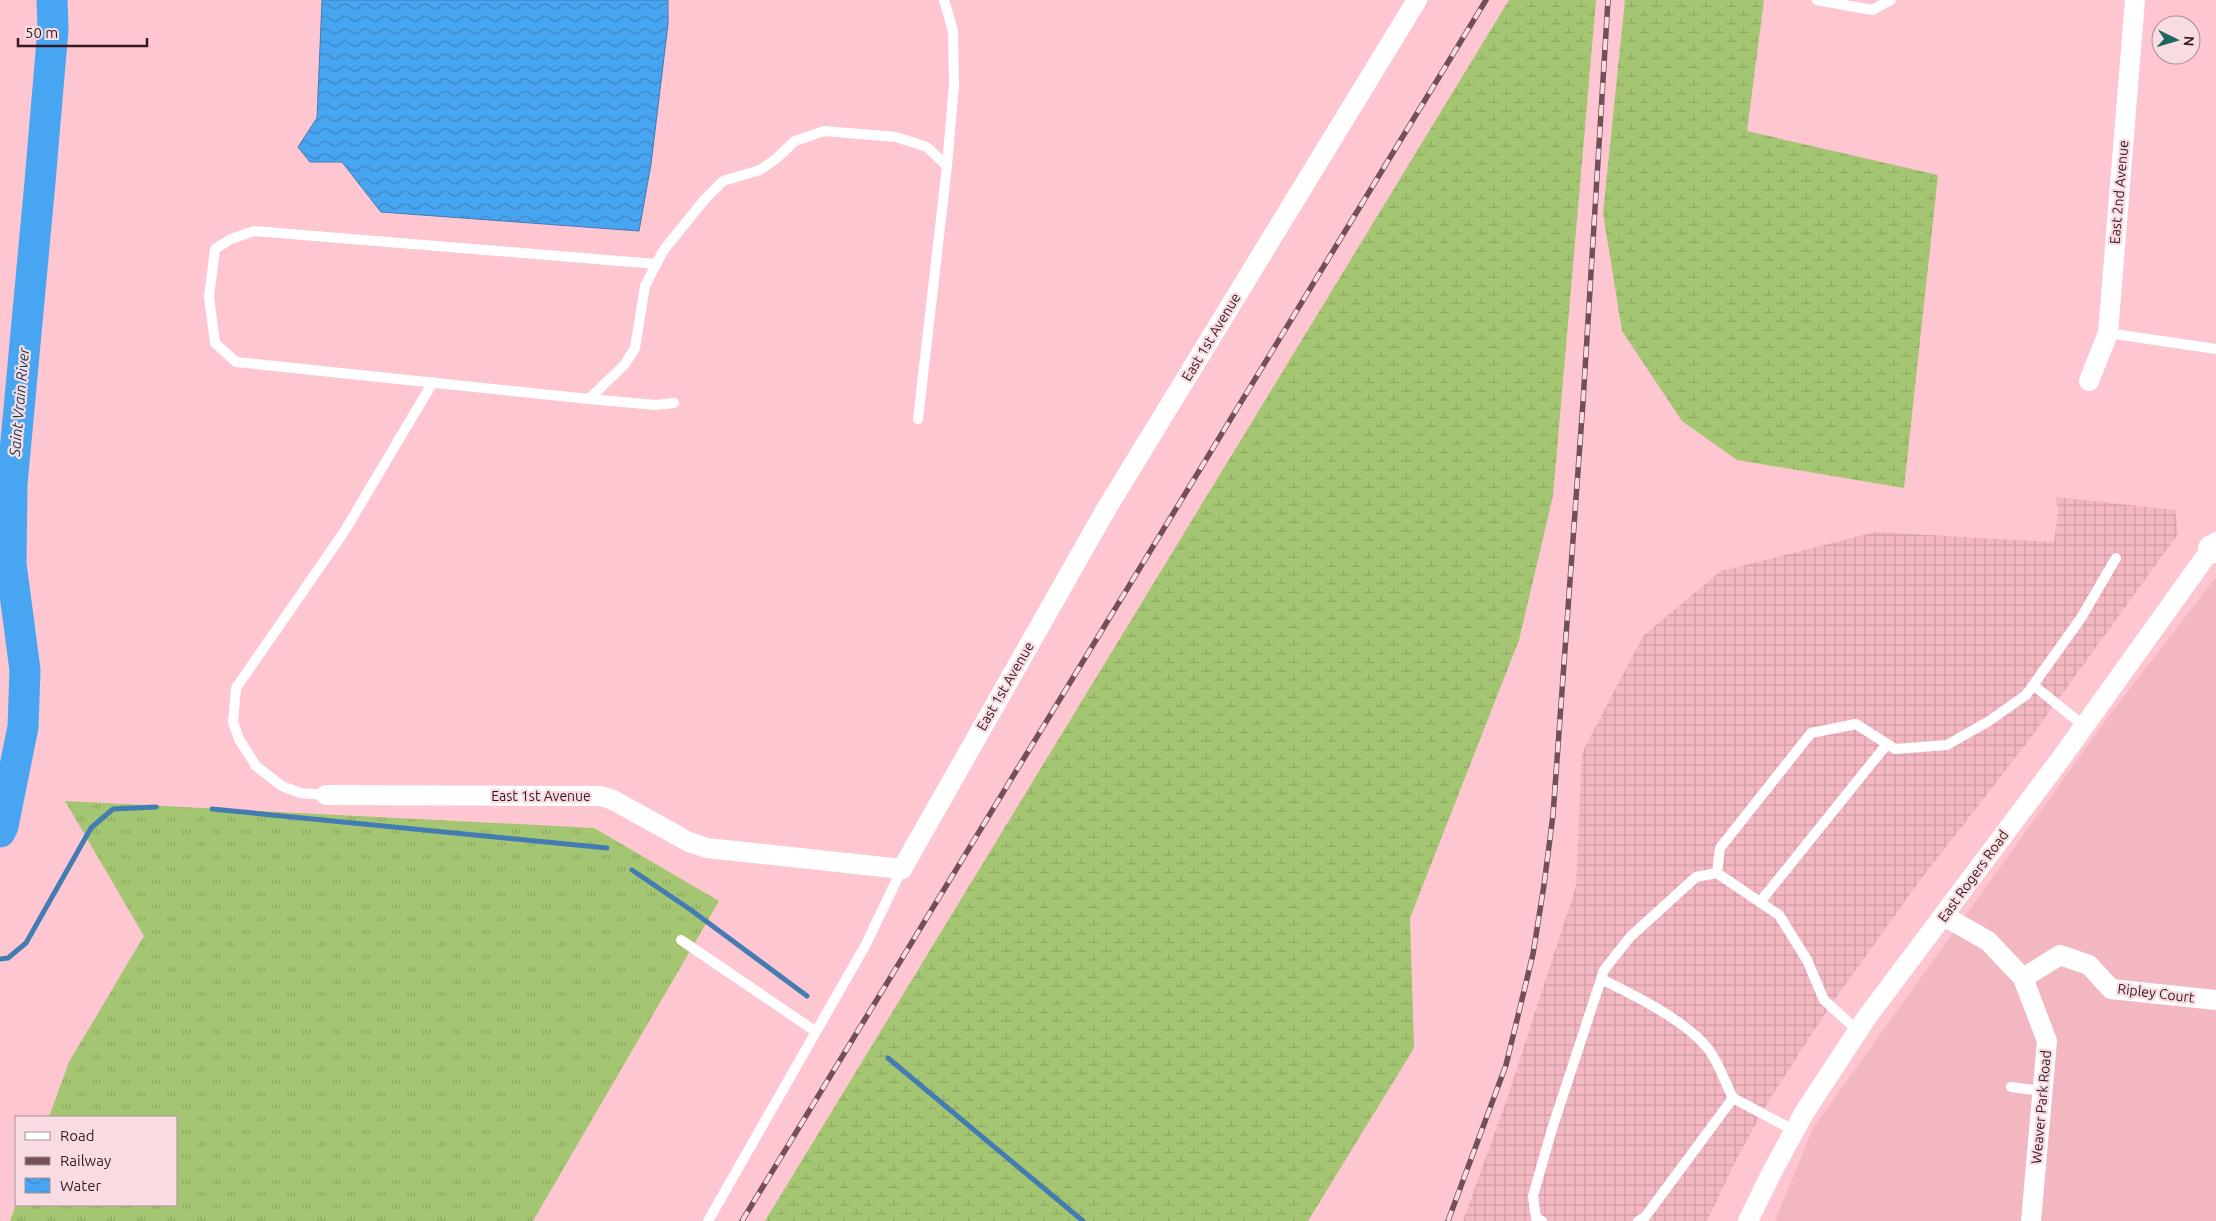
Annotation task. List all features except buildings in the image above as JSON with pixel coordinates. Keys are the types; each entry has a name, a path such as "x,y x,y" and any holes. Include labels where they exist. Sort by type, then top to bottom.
{"street":[{"name":"East 1st Avenue","path":"326,795 601,796 613,800 689,842 707,848 902,869 1106,511 1417,0"},
{"name":"East 2nd Avenue","path":"2089,381 2108,333 2135,0"},
{"name":"East Rogers Road","path":"1748,1221 1794,1131 1858,1031 2215,547"},
{"name":"Weaver Park Road","path":"1944,916 1988,941 2023,978 2047,1041 2031,1221"},
{"name":"Ripley Court","path":"2023,978 2060,955 2089,965 2111,989 2216,1000"}],"lane":[{"path":"918,419 948,166 954,85 953,31 944,0"},
{"path":"1817,0 1872,10 1891,0"},
{"path":"589,399 625,364 634,348 645,286 663,250 705,199 723,181 760,170 777,158 795,141 824,131 896,137 927,147 948,166"},
{"path":"656,264 254,231 231,239 215,249 208,297 215,343 236,362 589,399 656,405 674,403"},
{"path":"2108,333 2216,349"},
{"path":"326,795 300,793 282,786 256,766 239,739 233,722 236,688 344,532 433,382"},
{"path":"1717,873 1720,848 1811,733 1856,724 1895,749 1947,745 1990,721 2026,695 2080,618 2116,558"},
{"path":"2033,686 2084,726"},
{"path":"1760,902 1887,744"},
{"path":"708,1221 864,946 902,869"},
{"path":"1542,1221 1536,1218 1533,1196 1552,1129 1604,970 1630,938 1696,877 1717,873 1779,915 1807,960 1824,1000 1858,1031"},
{"path":"681,940 815,1031"},
{"path":"1601,980 1633,995 1690,1031 1710,1051 1733,1098 1794,1131"},
{"path":"2011,1087 2042,1090"},
{"path":"1638,1221 1645,1216 1733,1098"}],"shaded area":[{"path":"2056,497 2175,510 2178,534 2026,744 1918,883 1832,1003 1769,1100 1736,1160 1707,1221 1463,1221 1507,1099 1576,886 1582,753 1643,636 1721,571 1876,532 2054,542 2058,512"},
{"path":"2216,577 2216,1221 1775,1221 1813,1128 2108,717"}],"green space":[{"path":"1509,0 1596,0 1553,496 1519,640 1410,918 1414,1048 1308,1221 765,1221"},
{"path":"1625,0 1764,0 1747,131 1938,175 1904,488 1737,460 1682,421 1622,331 1603,213"},
{"path":"65,801 594,828 719,901 533,1221 10,1221 15,1206 178,1206 178,1116 49,1116 69,1062 144,936"}],"water":[{"path":"322,0 668,0 668,24 651,164 639,231 381,212 342,162 310,162 298,147 317,118"}],"waterway":[{"name":"Saint Vrain River","path":"0,832 3,826 23,727 25,670 11,564 12,484 53,29 52,0"},
{"path":"0,959 8,958 26,943 91,828 113,809 156,807"},
{"path":"212,809 607,848"},
{"path":"632,870 691,910 807,996"},
{"path":"888,1058 1083,1221"}],"railway":[{"path":"742,1221 1486,0"},
{"path":"1448,1221 1506,1065 1533,954 1544,885 1553,815 1583,402 1608,0"}]}
